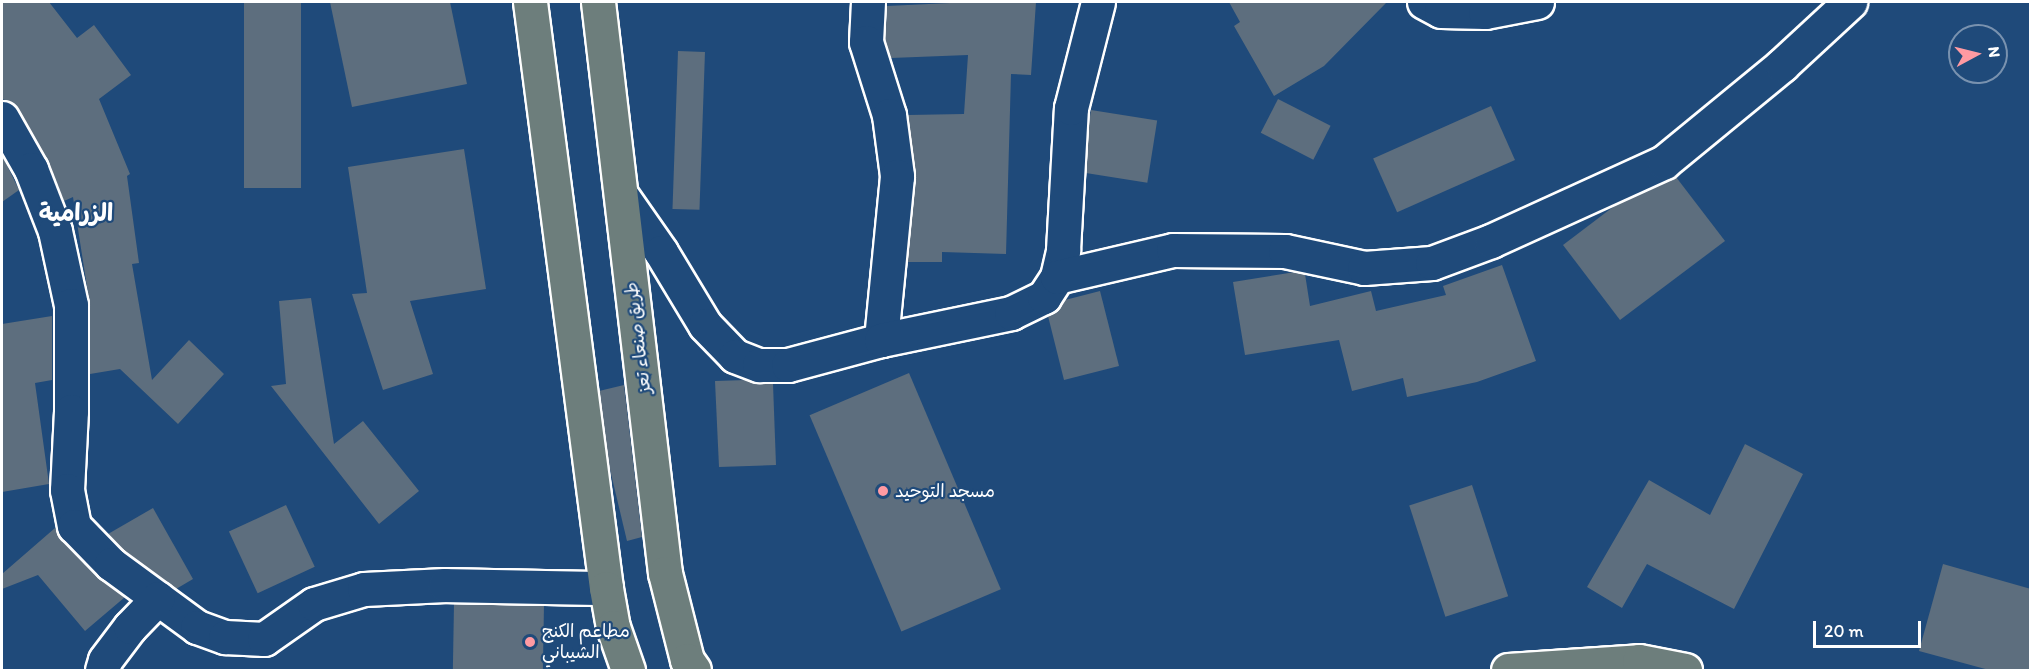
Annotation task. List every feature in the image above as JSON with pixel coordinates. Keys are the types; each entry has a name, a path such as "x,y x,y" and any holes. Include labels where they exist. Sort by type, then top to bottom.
{"highway":[{"path":"530,2 606,588 613,627 628,670"},
{"name":"طريق صنعاء تعز","path":"598,2 665,573 687,660 694,670"},
{"path":"1508,670 1639,661 1685,670"}],"street":[{"path":"868,2 866,42 889,115 897,176 881,340"},
{"path":"622,196 661,252 705,325 735,356 759,365 788,365 881,340 1011,313 1044,297 1057,278 1063,250 1071,108 1098,2"},
{"path":"1424,2 1441,11 1485,12 1537,2"},
{"path":"1057,278 1173,250 1285,251 1364,268 1432,263 1491,241 1664,162 1782,64 1850,2"},
{"path":"2,117 31,169 55,231 71,305 71,411 67,490 74,526 111,564 197,627 225,638 264,639 314,604 364,588 445,585 606,588"},
{"path":"102,670 105,660 130,627 158,598"}],"building":[{"path":"2,2 49,2 77,38 94,25 131,75 99,99 130,174 127,176 139,263 132,264 152,380 189,340 224,374 178,424 120,369 90,374 90,306 73,197 64,201 47,160 18,109 11,102 2,99"},
{"path":"244,2 301,2 301,188 244,188"},
{"path":"330,2 450,2 467,84 352,107"},
{"path":"1036,2 1031,75 1011,74 1006,254 942,252 942,262 907,262 916,178 908,115 964,114 968,55 891,58 885,40 887,6"},
{"path":"1229,2 1387,2 1324,66 1274,96 1234,26 1240,22"},
{"path":"678,51 705,52 699,210 672,209"},
{"path":"1278,99 1331,126 1313,160 1261,133"},
{"path":"1491,106 1515,160 1397,212 1373,158"},
{"path":"1091,110 1157,120 1147,183 1081,172"},
{"path":"464,149 486,289 410,301 433,374 383,390 352,294 367,293 348,167"},
{"path":"2,155 19,190 2,202"},
{"path":"1676,177 1725,241 1620,320 1563,245 1617,204"},
{"path":"1502,265 1536,361 1477,382 1407,397 1403,378 1352,391 1339,340 1245,355 1233,282 1295,272 1305,274 1310,306 1371,291 1376,311 1446,295 1443,286"},
{"path":"1100,291 1119,366 1064,380 1048,316 1065,300"},
{"path":"311,298 334,444 363,421 419,491 379,524 271,386 286,384 279,301"},
{"path":"52,316 52,380 35,383 49,484 2,492 2,324"},
{"path":"909,373 1001,589 901,632 810,415"},
{"path":"746,380 773,384 776,465 719,467 715,381"},
{"path":"624,385 642,537 627,541 608,461 599,391"},
{"path":"1745,444 1803,474 1734,609 1647,564 1622,608 1587,587 1649,480 1710,515"},
{"path":"1472,485 1508,596 1445,617 1409,505"},
{"path":"286,505 315,567 258,593 229,532"},
{"path":"153,508 193,579 176,589 123,550 108,534"},
{"path":"55,528 61,539 98,577 125,597 85,631 38,575 2,589 2,574"},
{"path":"1943,564 2031,589 2031,670 1989,670 1919,651"},
{"path":"454,604 544,606 543,670 453,670"}],"place":[{"name":"مسجد التوحيد","path":"883,491"},
{"name":"مطاعم الكنج الشيباني","path":"530,642"}],"district":[{"name":"الزرامية","path":"76,213"}]}
